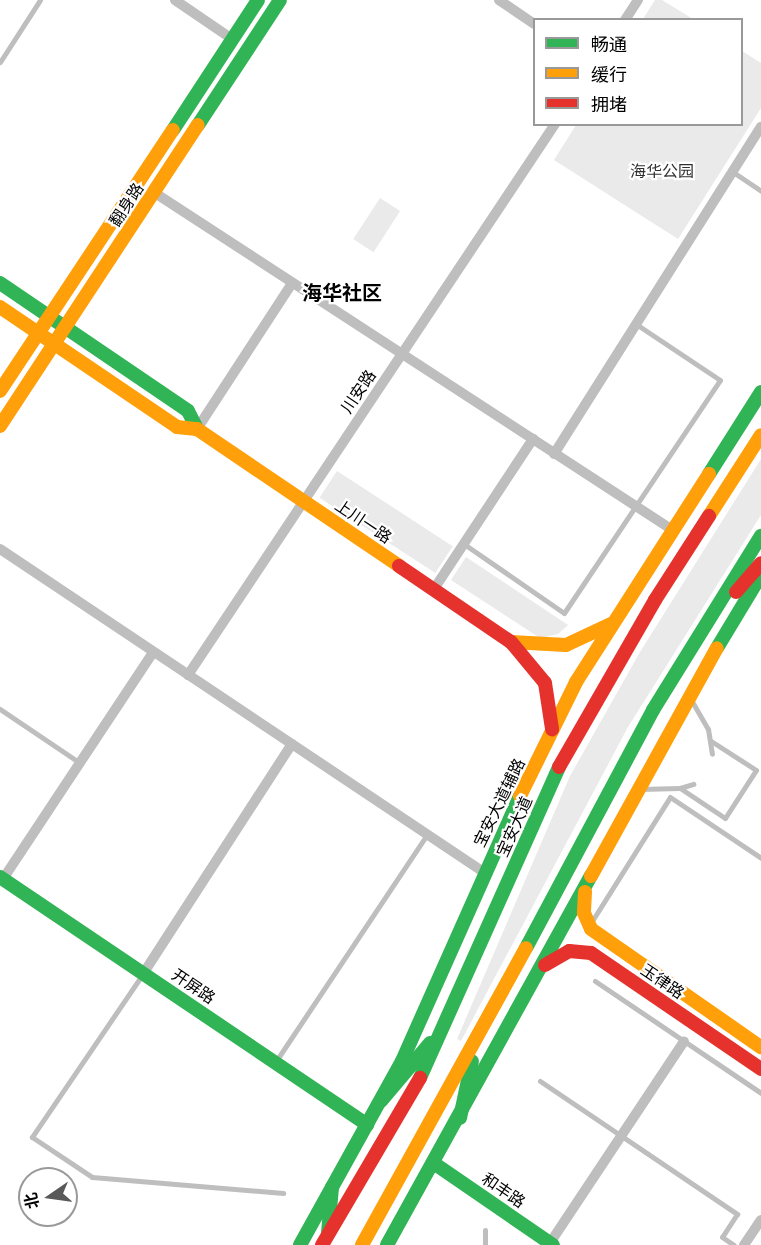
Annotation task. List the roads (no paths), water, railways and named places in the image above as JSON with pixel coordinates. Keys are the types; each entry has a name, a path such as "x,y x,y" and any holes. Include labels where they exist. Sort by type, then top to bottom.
{"main road":[{"name":"翻身路","path":"0,391 258,0"},
{"name":"翻身路","path":"0,426 280,0"},
{"name":"上川一路","path":"0,283 188,411 197,429"},
{"path":"25,300 52,302 68,289"},
{"path":"86,296 78,318 91,345"},
{"name":"上川一路","path":"0,307 177,427 197,429 511,642 545,683 552,732"},
{"path":"13,316 24,333 20,361"},
{"path":"36,371 53,358 82,363"},
{"name":"宝安大道辅路","path":"300,1245 381,1101 436,989 484,873 576,682 671,529 761,392"},
{"name":"宝安大道","path":"325,1240 420,1079 449,1020 560,765 649,610 761,435"},
{"path":"362,1245 475,1044 614,781 700,631 761,536"},
{"path":"700,631 761,563"},
{"path":"387,1245 435,1164 688,695 761,575"},
{"path":"511,642 566,645 614,622"},
{"name":"开屏路","path":"2,878 367,1125"},
{"path":"585,889 583,908 591,929"},
{"name":"玉律路","path":"591,929 761,1047"},
{"name":"玉律路","path":"541,969 557,954 569,951 591,953 761,1069"},
{"path":"381,1101 449,1020"},
{"path":"460,1118 475,1044"},
{"name":"和丰路","path":"435,1164 552,1244"},
{"path":"325,1240 332,1187"}],"street":[{"path":"175,0 232,39"},
{"path":"499,0 533,23"},
{"path":"626,18 638,0"},
{"name":"川安路","path":"188,675 554,126"},
{"path":"554,454 761,127"},
{"path":"155,193 671,529"},
{"path":"197,429 292,283"},
{"path":"434,589 533,440"},
{"path":"0,549 484,873"},
{"path":"2,878 153,652"},
{"path":"143,974 292,744"},
{"path":"552,1244 684,1041"},
{"path":"744,1245 761,1220"}],"lane":[{"path":"1,60 40,0"},
{"path":"733,172 761,190"},
{"path":"464,544 564,613 720,380 636,324"},
{"path":"688,695 711,741 712,754"},
{"path":"0,709 80,763"},
{"path":"680,788 725,818 756,770 711,741"},
{"path":"637,789 680,788 693,784"},
{"path":"591,929 593,915 670,797 761,858"},
{"path":"275,1063 427,835"},
{"path":"143,974 32,1137 92,1177 283,1193"},
{"path":"595,981 761,1093"},
{"path":"540,1081 737,1214 722,1237 734,1245"},
{"path":"484,1245 485,1230"}],"district":[{"name":"海华社区","path":"342,293"}],"park label":[{"name":"海华公园","path":"662,172"}]}
